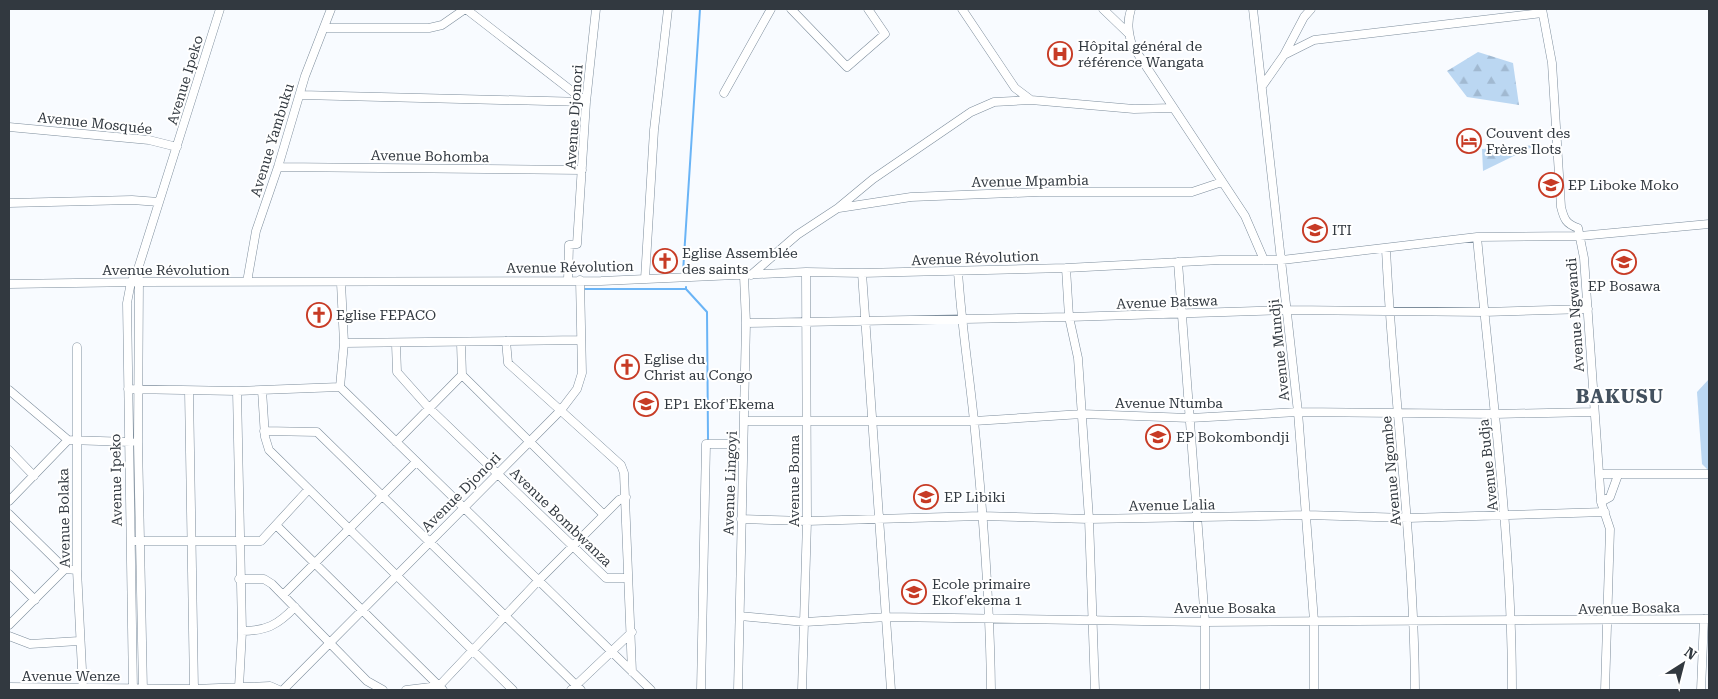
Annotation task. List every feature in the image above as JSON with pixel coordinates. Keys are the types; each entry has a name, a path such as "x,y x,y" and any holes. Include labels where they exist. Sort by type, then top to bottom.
{"street":[{"name":"Avenue Ipeko","path":"133,689 127,304 130,282 137,272 220,9"},
{"name":"Avenue Yambuku","path":"247,282 256,231 301,95 305,76 331,9"},
{"path":"324,28 429,28 442,25 466,9 586,102"},
{"path":"645,279 654,130 668,9"},
{"path":"724,93 771,9"},
{"path":"790,9 847,67 885,34 868,9"},
{"path":"962,9 1015,88 1031,100"},
{"path":"1103,9 1128,33"},
{"path":"1131,9 1128,18 1128,33 1132,45 1245,216 1264,260"},
{"name":"Avenue Mundji","path":"1254,9 1298,412 1314,621 1314,690"},
{"path":"1263,85 1284,55 1304,17 1311,9"},
{"name":"Avenue Djonori","path":"568,280 569,245 577,244 594,10"},
{"path":"1284,55 1314,40 1542,11 1552,63 1561,207 1564,220 1578,228 1580,236"},
{"path":"301,95 586,102"},
{"path":"748,276 797,235 838,208 873,180 971,112 994,102 1031,100 1134,109 1172,108"},
{"name":"Avenue Mosquée","path":"9,126 149,140 177,147"},
{"name":"Avenue Bohomba","path":"278,167 582,170"},
{"name":"Avenue Mpambia","path":"838,208 911,197 1039,192 1192,192 1222,182"},
{"path":"9,203 132,200 160,202"},
{"name":"Avenue Révolution","path":"9,284 580,280 748,276 806,272 862,273 1066,268 1178,262 1282,260 1477,238 1580,236 1709,224"},
{"name":"Avenue Ngwandi","path":"1580,236 1588,309 1601,502 1610,529 1605,690"},
{"name":"Avenue Budja","path":"1477,238 1506,514 1512,622 1512,690"},
{"name":"Avenue Ngombe","path":"1386,249 1389,312 1408,518 1414,622 1415,690"},
{"path":"1178,262 1180,314 1190,418 1204,622 1205,690"},
{"path":"1066,268 1069,317 1078,358 1082,414 1089,519 1095,690"},
{"path":"958,271 961,318 974,421 982,516 990,618 991,690"},
{"name":"Avenue Ipeko","path":"137,272 140,282 138,442 143,689"},
{"name":"Avenue Boma","path":"802,690 807,521 806,272"},
{"path":"862,273 888,617 891,690"},
{"name":"Avenue Lingoyi","path":"738,690 748,276"},
{"name":"Avenue Djonori","path":"281,690 561,410 577,389 582,373 580,280"},
{"path":"340,387 344,343 342,283"},
{"name":"Avenue Batswa","path":"746,323 866,322 1287,310 1484,312 1588,309"},
{"path":"344,343 396,344 581,340"},
{"path":"506,341 508,363 620,465 626,479 632,672"},
{"path":"461,343 462,375 604,515"},
{"name":"Avenue Bombwanza","path":"396,344 396,372 429,408 606,578 628,578"},
{"name":"Avenue Bolaka","path":"77,347 72,441 79,641 83,690"},
{"path":"127,350 138,351"},
{"path":"396,442 462,375"},
{"path":"128,389 237,391 340,387 652,690"},
{"path":"9,390 72,441 138,442"},
{"path":"262,390 264,431 269,450 513,690"},
{"path":"189,391 194,689"},
{"path":"237,391 239,578 242,631 239,687"},
{"name":"Avenue Ntumba","path":"744,421 974,421 1082,414 1190,418 1298,412 1495,414 1594,412"},
{"path":"264,431 317,432 576,689 632,632"},
{"path":"9,501 72,441"},
{"path":"701,690 706,444 743,444"},
{"path":"9,450 34,476"},
{"path":"283,595 416,462"},
{"path":"1600,474 1709,474"},
{"path":"1601,502 1610,497 1618,475"},
{"path":"130,542 193,540 261,541 308,490"},
{"path":"406,690 441,688 472,651 538,581 619,500 626,497"},
{"name":"Avenue Lalia","path":"741,519 807,521 982,516 1089,519 1307,515 1408,518 1605,512"},
{"path":"9,514 65,569 77,570"},
{"path":"276,525 441,688"},
{"path":"9,625 65,569"},
{"path":"9,574 35,600"},
{"path":"239,578 267,580 375,687 383,690"},
{"path":"242,631 259,631 273,626 295,607"},
{"name":"Avenue Bosaka","path":"740,616 804,622 888,617 1204,622 1512,622 1707,619"},
{"path":"1701,690 1707,619"},
{"path":"9,636 30,644 79,641"},
{"name":"Avenue Wenze","path":"9,688 83,690 270,686 281,690"},
{"path":"365,690 375,687"}],"green space":[{"path":"1478,52 1513,63 1519,105 1467,97 1447,71"},
{"path":"1536,145 1483,171 1482,149"},
{"path":"1709,379 1709,471 1702,464 1697,392"}],"waterway":[{"path":"683,272 700,9"},
{"path":"585,289 686,289 686,287"},
{"path":"686,289 707,312 708,439"}],"place":[{"name":"Hôpital général de référence Wangata","path":"1060,54"},
{"name":"Couvent des Frères Ilots","path":"1469,141"},
{"name":"EP Liboke Moko","path":"1551,185"},
{"name":"ITI","path":"1315,230"},
{"name":"Eglise Assemblée des saints","path":"665,261"},
{"name":"EP Bosawa","path":"1624,262"},
{"name":"Eglise FEPACO","path":"319,315"},
{"name":"Eglise du Christ au Congo","path":"627,367"},
{"name":"EP1 Ekof'Ekema","path":"646,404"},
{"name":"EP Bokombondji","path":"1158,437"},
{"name":"EP Libiki","path":"926,497"},
{"name":"Ecole primaire Ekof'ekema 1","path":"914,592"}],"district":[{"name":"BAKUSU","path":"1620,396"}]}
